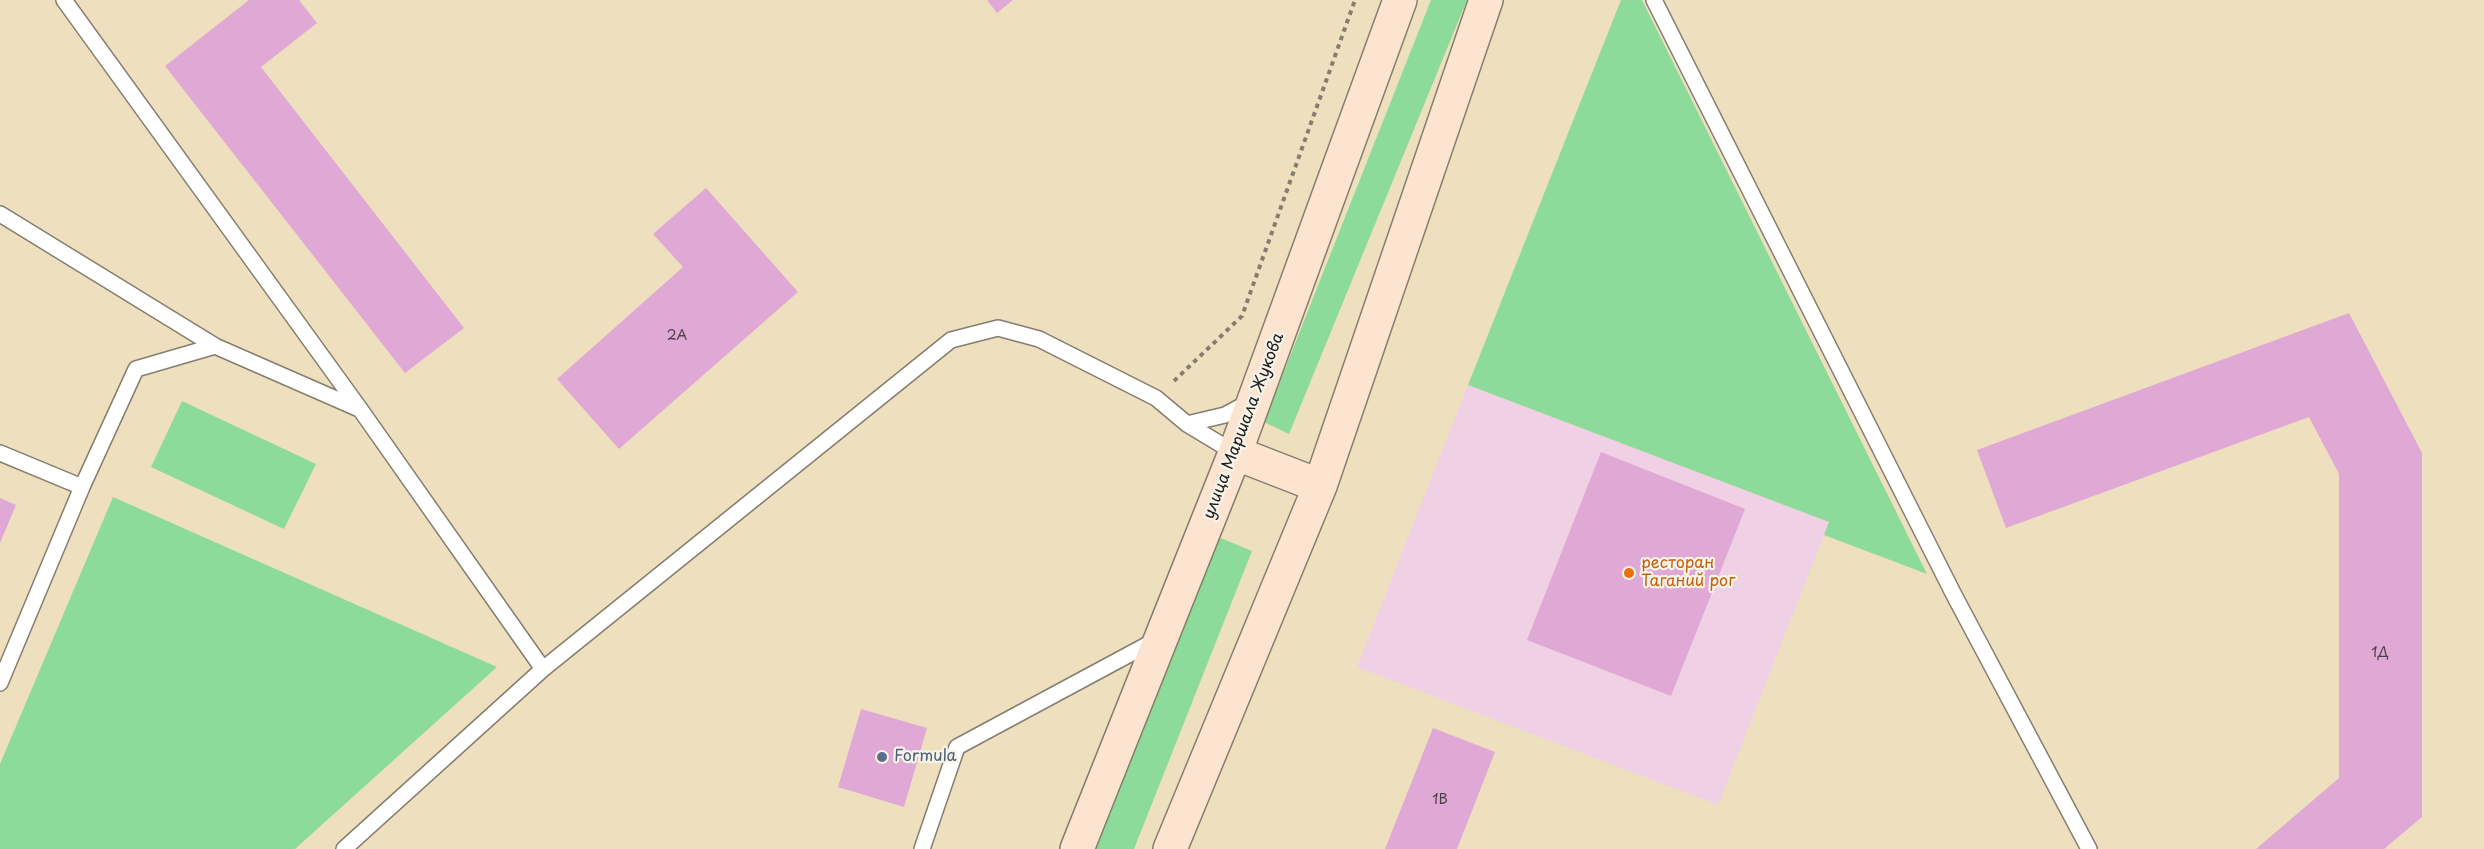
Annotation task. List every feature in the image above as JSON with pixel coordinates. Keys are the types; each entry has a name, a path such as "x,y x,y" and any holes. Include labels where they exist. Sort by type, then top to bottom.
{"main road":[{"name":"улица Маршала Жукова","path":"1077,849 1256,398 1400,0"},
{"path":"1170,849 1320,486 1486,0"},
{"path":"1235,453 1320,486"}],"lane":[{"path":"64,0 360,409 543,669"},
{"path":"1654,0 1954,595 2089,849"},
{"path":"0,214 215,346 360,409"},
{"path":"344,849 543,669 951,340 998,328 1039,339 1156,398 1187,424 1235,453"},
{"path":"0,683 82,487 136,369 215,346"},
{"path":"1187,424 1225,415 1256,398"},
{"path":"0,453 82,487"},
{"path":"922,849 957,747 1162,637"}],"path":[{"path":"1156,398 1242,316 1355,0"}],"shaded area":[{"path":"1468,385 1829,522 1718,805 1357,667"}],"green space":[{"path":"1431,0 1467,0 1289,434 1264,422"},
{"path":"1621,0 1642,0 1927,574 1824,535 1829,522 1468,385"},
{"path":"182,401 316,464 284,529 151,467"},
{"path":"113,497 497,667 295,849 0,849 0,764"},
{"path":"1218,537 1252,551 1134,849 1093,849"}],"building":[{"path":"249,0 299,0 317,23 261,67 464,328 405,373 165,66"},
{"path":"987,0 1013,0 997,13"},
{"path":"706,188 798,292 619,449 557,379 683,267 653,234"},
{"path":"2349,313 2422,453 2422,817 2384,849 2256,849 2339,778 2339,474 2309,417 2006,528 1977,450"},
{"path":"1601,452 1745,509 1671,696 1527,640"},
{"path":"0,498 16,505 0,543"},
{"name":"Formula","path":"861,709 927,728 904,807 838,787"},
{"path":"1433,728 1495,752 1457,849 1385,849"}],"place":[{"name":"ресторан Таганий рог","path":"1629,573"},
{"name":"Formula","path":"882,757"}]}
